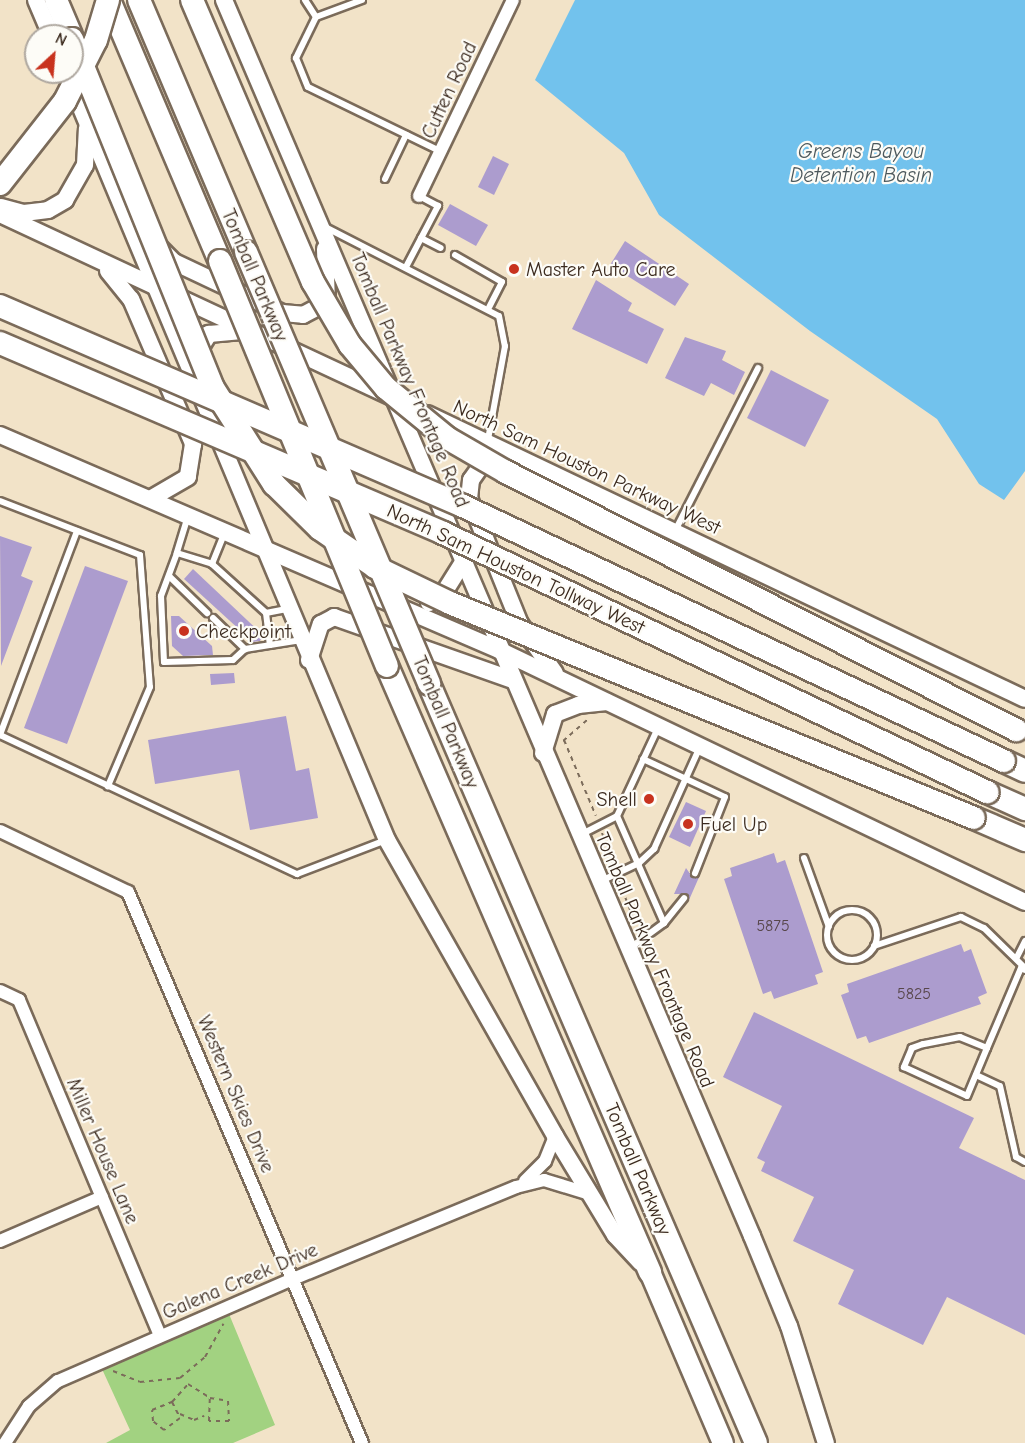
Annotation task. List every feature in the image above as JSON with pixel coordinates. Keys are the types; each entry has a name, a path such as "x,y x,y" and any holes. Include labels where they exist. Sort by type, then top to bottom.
{"highway":[{"path":"56,0 65,24"},
{"path":"0,184 65,101 96,40 109,0"},
{"name":"Tomball Parkway","path":"109,0 220,261 387,666 650,1272"},
{"name":"Tomball Parkway","path":"139,0 429,684 756,1443"},
{"path":"192,0 313,282 350,345 386,388 447,438 506,472 1021,732"},
{"path":"84,70 213,388 274,484 320,529 375,567 450,603 1025,840"},
{"name":"North Sam Houston Tollway West","path":"0,306 462,506 1025,771"},
{"name":"North Sam Houston Tollway West","path":"0,343 443,533 1025,810"}],"main road":[{"path":"36,0 46,24"},
{"name":"Tomball Parkway Frontage Road","path":"224,0 322,225 464,561 499,650 549,749 579,836 599,882 635,944 789,1326 826,1443"},
{"path":"71,84 196,382 287,609 387,840 590,1194 615,1235 650,1272"},
{"path":"0,206 32,212 65,200 85,165 87,124"},
{"path":"114,190 174,262 282,313 319,311 327,302 322,225"},
{"name":"North Sam Houston Parkway West","path":"0,214 98,262 519,457 1025,699"},
{"path":"98,262 131,299 193,444 188,477 150,499"},
{"path":"196,382 195,356 209,334 225,329 255,334"},
{"path":"0,435 499,650 1025,902"},
{"path":"519,457 499,456 483,464 471,480 469,498 520,624 561,679"},
{"path":"402,608 433,602 464,561"},
{"path":"309,660 321,624 334,617 513,680"},
{"path":"549,749 555,714 578,705 609,701"},
{"name":"Tomball Parkway","path":"650,1272 723,1443"}],"street":[{"name":"Cutten Road","path":"419,196 513,0"},
{"name":"Western Skies Drive","path":"0,831 128,892 362,1443"},
{"name":"Miller House Lane","path":"0,991 19,1000 160,1336"},
{"name":"Galena Creek Drive","path":"516,1187 537,1173 555,1136"},
{"name":"Galena Creek Drive","path":"5,1443 24,1412 58,1381 293,1279 516,1187 543,1180 590,1194"},
{"path":"0,1241 102,1197"}],"lane":[{"path":"305,0 316,17"},
{"path":"362,0 316,17 296,58 308,87 441,151"},
{"path":"385,179 406,135"},
{"path":"407,265 438,206 419,196"},
{"path":"322,225 489,307 499,316 505,346 487,442"},
{"path":"422,237 441,248"},
{"path":"455,255 502,282 489,307"},
{"path":"675,532 758,368"},
{"path":"0,501 140,555 150,687 108,786"},
{"path":"189,516 167,586 161,597 164,662 233,660 245,649 300,640"},
{"path":"77,531 0,735 297,874 387,840"},
{"path":"212,564 225,531"},
{"path":"177,553 212,564 266,613 270,645"},
{"path":"170,577 207,613"},
{"path":"266,613 287,609"},
{"path":"213,618 245,649"},
{"path":"579,836 617,816 659,725"},
{"path":"599,882 639,863 654,849 701,746"},
{"path":"643,759 723,794 726,801 695,873"},
{"path":"617,816 663,923"},
{"path":"804,858 829,927 829,943 847,959 863,957 874,946 961,917 984,928 1017,957 1024,969 967,1096 904,1067 912,1048 923,1044 960,1037 987,1048"},
{"path":"635,944 663,923 684,898"},
{"path":"829,927 839,914 862,912 874,922 874,946"},
{"path":"1017,957 1025,941"},
{"path":"976,1075 1000,1086 1016,1157 1025,1162"}],"path":[{"path":"549,749 564,740 591,714"},
{"path":"564,740 600,825 635,944"},
{"path":"111,1369 140,1382 180,1378 205,1358 225,1320"},
{"path":"180,1378 184,1386"},
{"path":"184,1386 200,1387 210,1398 225,1398 232,1416 220,1425 205,1415"},
{"path":"180,1414 171,1429 155,1425 155,1406 172,1402 184,1386"},
{"path":"172,1402 180,1414 194,1420 205,1415 210,1398"}],"green space":[{"path":"229,1314 275,1425 233,1443 106,1443 130,1430 102,1369"}],"water":[{"name":"Greens Bayou Detention Basin","path":"575,0 1025,0 1025,471 1004,500 979,484 937,419 810,331 659,215 624,153 535,80"}],"building":[{"path":"493,156 509,164 494,195 478,187"},
{"path":"450,204 488,225 476,246 438,225"},
{"path":"625,241 689,284 675,306 610,265"},
{"path":"596,280 632,303 628,311 664,329 647,364 572,329"},
{"path":"685,337 726,351 722,360 745,372 734,395 711,383 704,396 665,378"},
{"path":"771,370 829,400 805,447 747,418"},
{"path":"0,536 32,547 21,576 33,581 1,666"},
{"path":"85,566 128,581 67,744 24,728"},
{"name":"Checkpoint","path":"193,569 263,635 260,641 253,642 184,579"},
{"name":"Checkpoint","path":"171,616 179,616 212,646 213,655 183,656 172,646"},
{"path":"234,673 235,683 211,685 210,674"},
{"path":"286,716 296,771 309,768 318,818 250,830 239,770 155,784 148,740"},
{"name":"Fuel Up","path":"686,802 706,811 690,847 669,837"},
{"path":"774,853 777,863 785,860 823,972 815,975 818,984 774,999 771,991 763,994 724,879 732,876 730,868"},
{"path":"686,868 693,878 700,875 689,900 687,894 674,894"},
{"path":"961,944 964,952 971,949 987,993 978,997 981,1004 869,1043 866,1036 857,1039 841,995 849,992 847,984"},
{"path":"754,1012 974,1118 959,1148 1025,1180 1025,1335 947,1297 923,1345 838,1304 854,1270 793,1241 814,1197 761,1171 765,1162 757,1158 782,1106 723,1077"}],"place":[{"name":"Master Auto Care","path":"514,269"},
{"name":"Checkpoint","path":"184,631"},
{"name":"Shell","path":"649,799"},
{"name":"Fuel Up","path":"688,824"}]}
